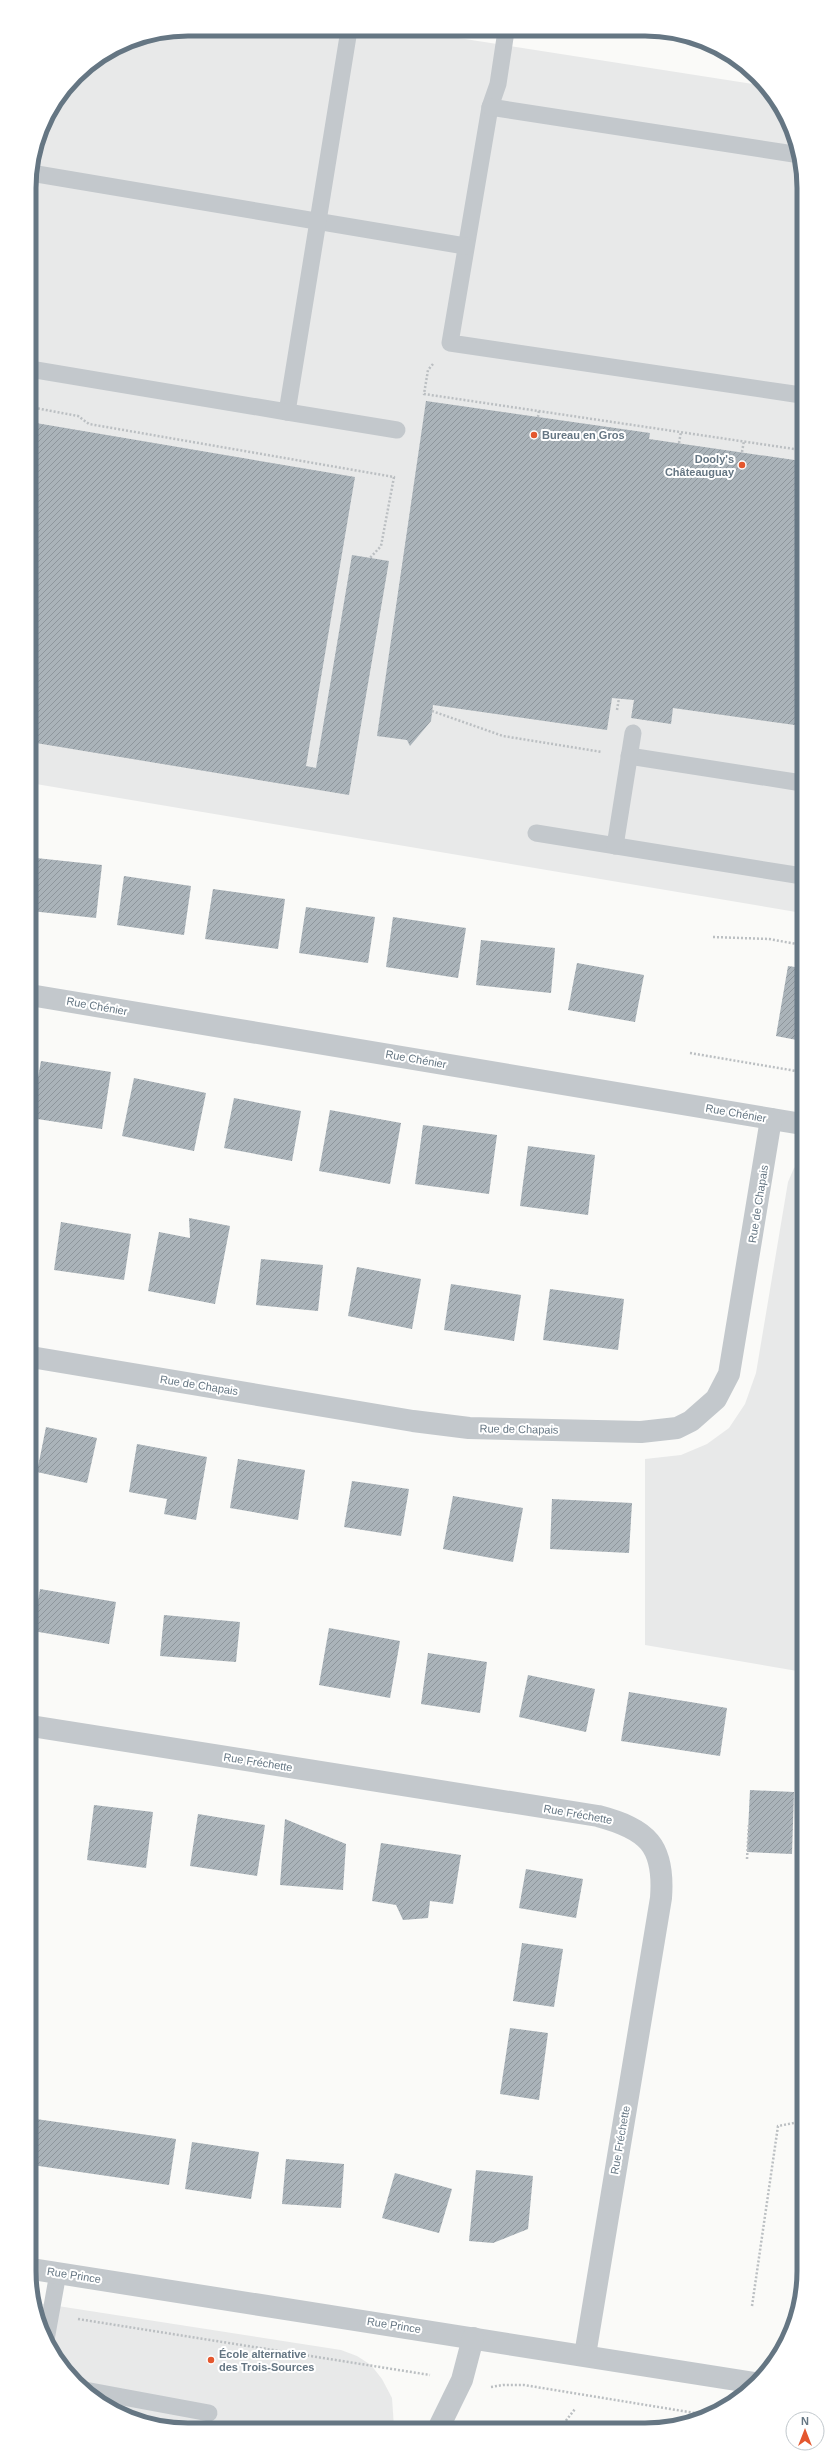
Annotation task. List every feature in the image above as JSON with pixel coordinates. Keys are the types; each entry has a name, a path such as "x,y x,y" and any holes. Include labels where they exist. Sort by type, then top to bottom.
{"street":[{"name":"Rue Chénier","path":"36,996 797,1123"},
{"name":"Rue de Chapais","path":"36,1358 443,1425 641,1432 677,1428 691,1421 716,1399 729,1374 771,1119"},
{"name":"Rue Fréchette","path":"36,1727 598,1816 635,1828 648,1839 658,1856 662,1877 661,1898 585,2355"},
{"name":"Rue Prince","path":"36,2270 748,2382"},
{"path":"441,2423 462,2380 473,2338"}],"lane":[{"path":"287,412 348,36"},
{"path":"505,36 498,84 490,108 465,246 450,342 797,394"},
{"path":"490,108 793,154"},
{"path":"36,174 318,220 465,246"},
{"path":"36,370 397,430"},
{"path":"615,846 633,733"},
{"path":"629,756 797,782"},
{"path":"536,833 797,875"},
{"path":"48,2329 58,2273"},
{"path":"96,2392 209,2413"}],"path":[{"path":"424,394 797,450"},
{"path":"36,408 78,416 89,424 394,477 381,546 370,558"},
{"path":"538,417 539,410"},
{"path":"679,444 681,432"},
{"path":"742,452 744,441"},
{"path":"432,711 503,736 629,756"},
{"path":"713,937 769,939 797,944"},
{"path":"690,1052 797,1071"},
{"path":"747,1859 749,1823"},
{"path":"752,2306 778,2126 797,2123"},
{"path":"73,2318 379,2367"},
{"path":"488,2388 503,2385 524,2385 698,2413"},
{"path":"563,2423 575,2409"}],"shaded area":[{"path":"178,36 445,36 755,84 766,96 777,112 789,139 797,178 797,912 36,784 36,178 44,139 56,112 74,88 96,67 112,56 139,44"},
{"path":"797,1166 797,1671 645,1645 645,1459 681,1455 707,1444 729,1428 745,1404 756,1373 788,1182 794,1168"},
{"name":"École alternative des Trois-Sources","path":"40,2303 341,2350 357,2356 371,2365 382,2379 392,2398 394,2423 178,2423 149,2418 112,2403 96,2392 74,2371 56,2347 44,2320"}],"building":[{"path":"426,401 650,433 649,439 797,460 797,725 673,708 671,724 631,718 634,700 612,698 607,730 433,705 431,721 410,746 407,740 377,736"},
{"path":"36,423 355,477 306,766 316,768 352,555 389,561 349,795 36,743"},
{"path":"36,858 102,865 96,918 36,912"},
{"path":"124,876 191,886 184,935 117,925"},
{"path":"213,889 285,899 278,949 205,939"},
{"path":"306,907 375,917 368,963 299,953"},
{"path":"393,917 466,928 458,978 386,967"},
{"path":"481,940 555,948 551,993 476,985"},
{"path":"577,963 644,975 635,1022 568,1010"},
{"path":"788,966 797,967 797,1040 776,1036"},
{"path":"41,1061 111,1072 102,1129 36,1119 36,1090"},
{"path":"134,1078 206,1093 194,1151 122,1136"},
{"path":"234,1098 301,1111 292,1161 224,1148"},
{"path":"330,1110 401,1123 390,1184 319,1171"},
{"path":"423,1125 497,1135 489,1194 415,1184"},
{"path":"528,1146 595,1155 588,1215 520,1206"},
{"path":"189,1218 230,1226 215,1304 148,1291 159,1232 190,1238"},
{"path":"61,1222 131,1234 124,1280 54,1270"},
{"path":"261,1259 323,1265 318,1311 256,1305"},
{"path":"357,1267 421,1279 412,1329 348,1316"},
{"path":"451,1284 521,1295 514,1341 444,1330"},
{"path":"550,1289 624,1299 618,1350 543,1340"},
{"path":"46,1427 97,1438 87,1483 37,1472"},
{"path":"137,1444 207,1457 196,1520 164,1514 167,1499 129,1492"},
{"path":"238,1459 305,1470 298,1520 230,1508"},
{"path":"352,1481 409,1489 401,1536 344,1527"},
{"path":"453,1496 523,1508 513,1562 443,1549"},
{"path":"552,1499 632,1503 629,1553 550,1549"},
{"path":"40,1589 116,1602 109,1644 36,1632 36,1613"},
{"path":"164,1615 240,1622 236,1662 160,1656"},
{"path":"329,1628 400,1641 390,1698 319,1685"},
{"path":"428,1653 487,1662 480,1713 421,1704"},
{"path":"528,1675 595,1689 586,1732 519,1717"},
{"path":"629,1692 727,1708 720,1756 621,1741"},
{"path":"750,1790 794,1792 792,1854 747,1852"},
{"path":"94,1805 153,1812 146,1868 87,1860"},
{"path":"198,1814 265,1825 257,1876 190,1866"},
{"path":"285,1819 346,1844 343,1890 280,1885"},
{"path":"381,1843 461,1855 453,1904 430,1901 428,1918 403,1920 396,1905 372,1901"},
{"path":"526,1869 583,1879 576,1918 519,1908"},
{"path":"522,1943 563,1949 554,2007 513,2001"},
{"path":"510,2028 548,2033 539,2100 500,2094"},
{"path":"36,2119 176,2139 169,2185 36,2166"},
{"path":"192,2142 259,2152 251,2199 185,2189"},
{"path":"286,2159 344,2164 341,2208 282,2204"},
{"path":"476,2170 533,2176 528,2229 493,2243 469,2241"},
{"path":"395,2173 452,2189 439,2233 382,2218"}],"place":[{"name":"Bureau en Gros","path":"534,435"},
{"name":"Dooly's Châteauguay","path":"742,465"},
{"name":"École alternative des Trois-Sources","path":"211,2360"}]}
